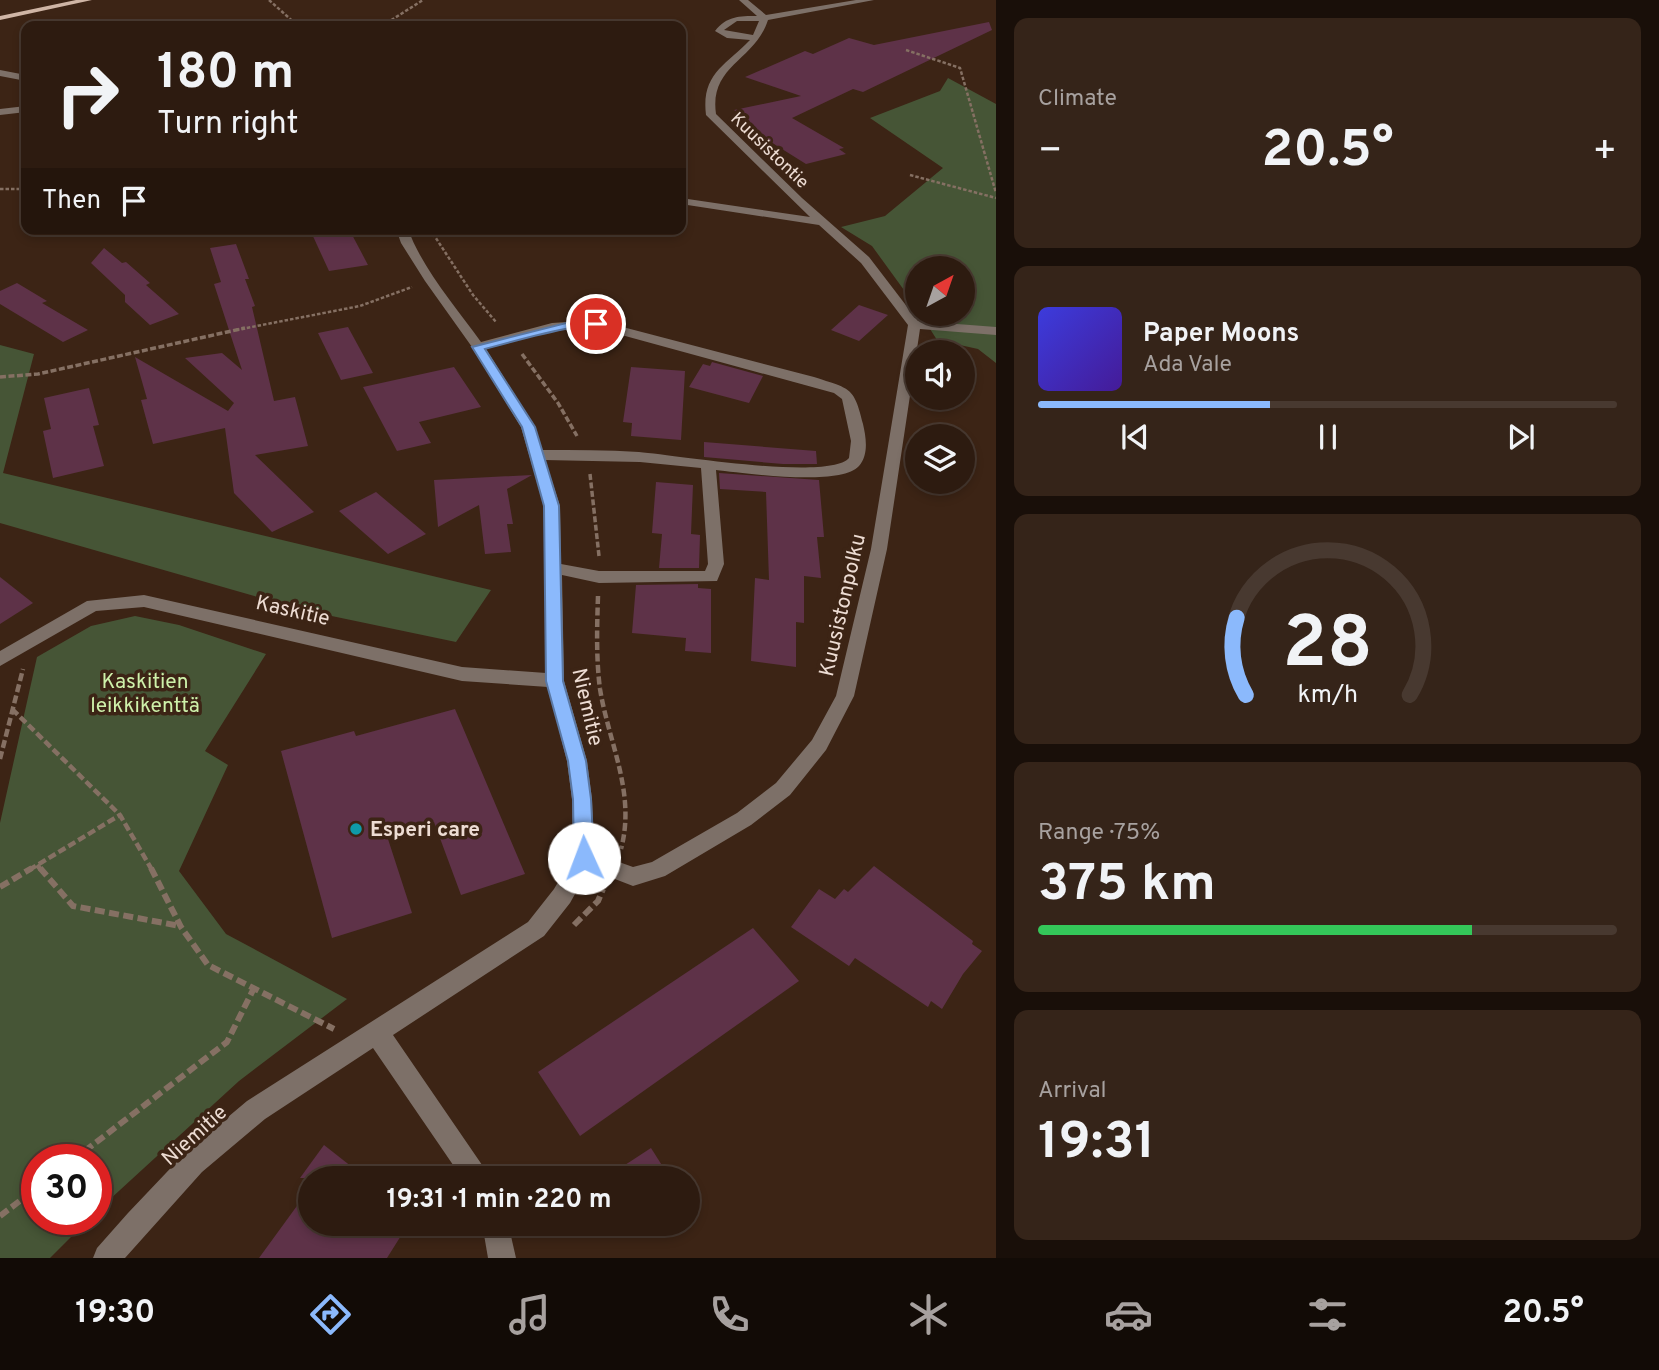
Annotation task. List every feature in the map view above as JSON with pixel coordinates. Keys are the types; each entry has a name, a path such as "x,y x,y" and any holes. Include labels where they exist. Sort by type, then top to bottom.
{"main road":[{"path":"0,18 88,0"}],"street":[{"path":"743,0 764,18"},
{"path":"755,38 730,36 719,31 726,23 736,19 764,18 870,0"},
{"name":"Kuusistontie","path":"764,18 763,31 712,82 707,103 711,115 822,222"},
{"path":"0,73 21,77"},
{"path":"0,112 21,110"},
{"path":"686,202 822,222 865,260 905,312"},
{"name":"Niemitie","path":"107,1258 137,1222 203,1154 256,1110 536,929 562,896 584,858 582,799 577,761 555,681 552,506 538,455 528,427 478,347 431,281 404,235"},
{"path":"478,347 559,326 596,324 809,380 839,390 849,397 859,448 854,463 843,472 708,466 643,457 538,455"},
{"name":"Kuusistonpolku","path":"584,858 633,877 658,869 744,819 783,789 819,745 845,696 876,562 914,326"},
{"path":"937,326 996,331"},
{"path":"554,568 599,577 711,577 716,564 708,466"},
{"name":"Kaskitie","path":"0,659 93,605 144,601 462,674 555,681"},
{"path":"376,1032 470,1166"},
{"path":"498,1236 502,1258"}],"path":[{"path":"269,0 292,21"},
{"path":"390,21 423,0"},
{"path":"906,50 960,68 996,193"},
{"path":"910,176 996,198"},
{"path":"0,188 21,189"},
{"path":"434,235 473,295 558,403 584,455 593,485 598,533 597,635 603,701 615,738 624,783 625,838 598,901 570,929"},
{"path":"0,377 38,374 207,335 369,304 431,281 460,275"},
{"path":"0,759 30,641"},
{"path":"12,709 120,815 168,898 181,927 208,965 253,990 329,1025 353,1046"},
{"path":"0,887 120,815"},
{"path":"37,865 73,906 181,927"},
{"path":"94,1144 227,1042 253,990"},
{"path":"0,1216 21,1200"}],"green space":[{"path":"948,78 996,104 996,363 975,348 975,340 937,340 928,326 975,326 975,256 905,256 905,291 872,246 841,227 885,216 943,168 870,118 940,91"},
{"path":"0,345 34,354 3,473 491,590 456,642 303,610 0,523"},
{"name":"Kaskitien leikkikenttä","path":"135,616 179,625 266,654 205,751 228,765 179,871 226,934 347,999 239,1081 112,1197 112,1144 21,1144 21,1235 73,1235 50,1258 0,1258 0,823 37,657 91,626"}],"building":[{"path":"989,22 992,30 863,92 853,89 792,118 844,148 839,149 846,154 806,164 742,124 746,123 738,118 744,116 734,110 801,96 745,77 805,51 813,54 849,38 874,45"},
{"path":"312,235 352,235 368,265 329,271"},
{"path":"236,244 249,279 245,279 255,306 252,307 274,401 295,397 308,446 255,455 314,512 272,532 234,493 225,428 153,444 141,400 147,399 135,357 228,411 234,403 185,358 222,353 242,370 214,284 221,282 210,248"},
{"path":"104,248 122,263 126,262 150,283 146,285 179,314 150,325 125,302 125,295 91,263"},
{"path":"17,283 47,301 42,303 88,330 63,342 0,304 0,291"},
{"path":"859,305 888,315 859,341 831,330"},
{"path":"348,327 373,373 341,380 318,333"},
{"path":"712,362 763,376 749,403 689,387 703,364 710,366"},
{"path":"454,367 481,407 419,422 431,443 397,451 363,387"},
{"path":"631,367 685,371 681,440 631,436 632,423 623,422"},
{"path":"89,388 99,425 93,426 104,466 53,478 43,431 51,429 44,398"},
{"path":"704,442 816,451 817,464 783,464 704,457"},
{"path":"719,473 819,480 824,537 817,537 821,578 804,576 804,623 796,622 796,667 751,661 755,578 769,580 766,492 720,489"},
{"path":"532,475 507,489 513,524 507,524 511,552 485,554 479,505 438,527 434,480"},
{"path":"656,482 693,485 691,534 700,535 699,568 659,568 662,534 652,533"},
{"path":"376,492 426,534 388,554 339,511"},
{"path":"0,577 33,603 0,624"},
{"path":"698,584 698,588 711,589 711,653 685,651 686,638 632,633 636,585"},
{"name":"Esperi care","path":"455,709 525,874 461,895 434,822 387,836 412,913 332,938 281,751 354,731 356,736"},
{"path":"874,866 973,941 972,944 982,951 963,974 942,1009 931,1001 928,1007 855,958 849,966 791,927 819,889 835,899 844,889 848,892"},
{"path":"753,928 799,981 580,1136 538,1072"},
{"path":"324,1145 351,1166 309,1166"},
{"path":"651,1148 662,1166 623,1166"},
{"path":"298,1204 298,1236 401,1236 387,1258 259,1258"}],"place":[{"name":"Esperi care","path":"356,829"}],"route":[{"path":"584,858 582,799 577,761 555,681 552,506 528,427 478,347 559,326 596,324"}]}
